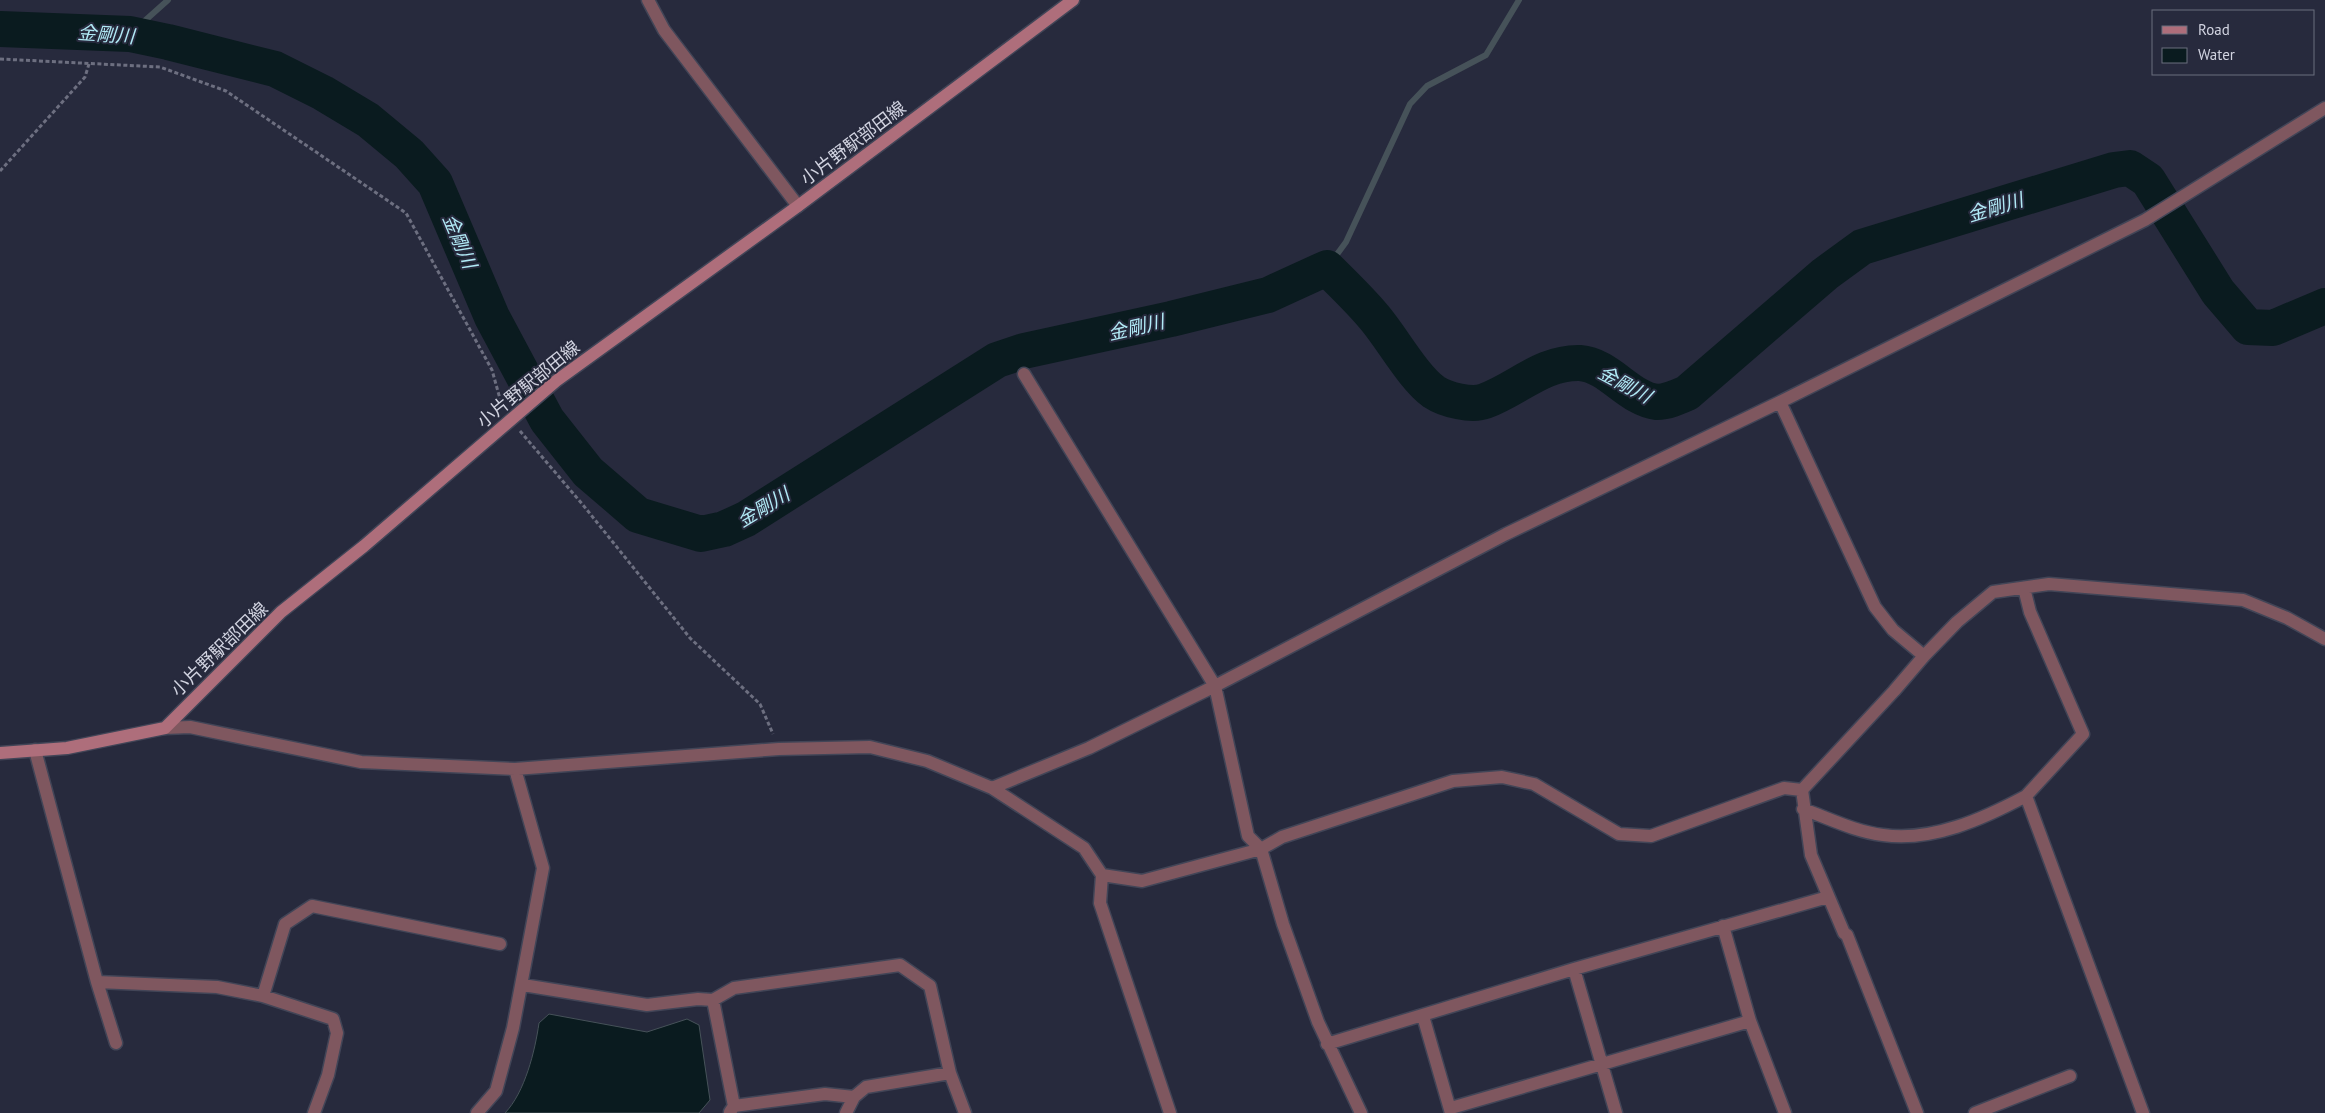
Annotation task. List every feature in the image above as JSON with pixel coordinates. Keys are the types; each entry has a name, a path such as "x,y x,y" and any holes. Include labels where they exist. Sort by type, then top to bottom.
{"main road":[{"name":"小片野駅部田線","path":"164,728 281,612 364,546 510,419 556,382 798,206 1073,0"},
{"path":"0,753 67,748 164,728"}],"street":[{"path":"648,0 664,30 798,206"},
{"path":"992,788 1090,748 1215,686 1506,534 1780,402 2137,225 2325,108"},
{"path":"1024,374 1215,686 1248,836 1261,849 1283,924 1327,1044 1361,1113"},
{"path":"1780,402 1875,607 1893,630 1924,656"},
{"path":"1917,1113 1847,935 1844,933 1810,854 1802,790 1924,656 1957,622 1993,592 2049,584 2243,600 2287,618 2325,639"},
{"path":"1803,808 1882,835 1917,836 1937,832 1993,814 2026,796 2084,734 2030,612 2024,588"},
{"path":"164,728 190,727 361,762 515,769 779,749 870,747 927,761 992,788 1084,848 1102,875 1100,903 1170,1113"},
{"path":"35,750 97,982 116,1043"},
{"path":"477,1113 496,1091 523,984 543,868 515,769"},
{"path":"1102,875 1142,880 1261,849 1282,837 1453,781 1502,777 1534,784 1619,834 1651,836 1784,788 1802,790"},
{"path":"2026,796 2143,1113"},
{"path":"1327,1044 1723,926 1828,897"},
{"path":"263,996 285,924 312,906 500,944"},
{"path":"1723,926 1750,1021 1781,1111"},
{"path":"523,984 646,1005 698,999 713,1000 734,988 900,965 930,986 950,1073 965,1113"},
{"path":"1574,970 1616,1113"},
{"path":"97,982 217,987 263,996 333,1018 338,1033 328,1075 314,1113"},
{"path":"713,1000 731,1110 825,1094 854,1097"},
{"path":"1423,1016 1451,1110 1750,1021"},
{"path":"846,1113 854,1097 866,1087 950,1073"},
{"path":"1975,1113 2070,1076"}],"path":[{"path":"0,59 160,66 226,91 406,213 492,370 503,408 510,419 583,505 690,638 760,704 779,749"},
{"path":"0,171 85,76 89,64"}],"water":[{"path":"549,1014 647,1032 687,1019 699,1025 710,1100 699,1113 505,1113 518,1094 528,1071 539,1023"}],"waterway":[{"path":"130,34 168,0"},
{"path":"1327,268 1346,242 1410,104 1427,86 1486,55 1519,0"},
{"name":"金剛川","path":"0,29 130,34 168,42 275,69 323,93 368,120 409,154 435,183 492,317 547,420 588,472 638,515 701,534 724,529 746,519 997,360 1024,351 1171,319 1268,295 1327,268 1374,317 1418,377 1434,392 1445,397 1473,403 1485,401 1542,371 1566,364 1580,363 1590,365 1610,375 1628,389 1647,400 1661,402 1687,393 1825,274 1862,247 2114,170 2130,168 2148,180 2218,292 2248,327 2273,328 2325,306"}]}
